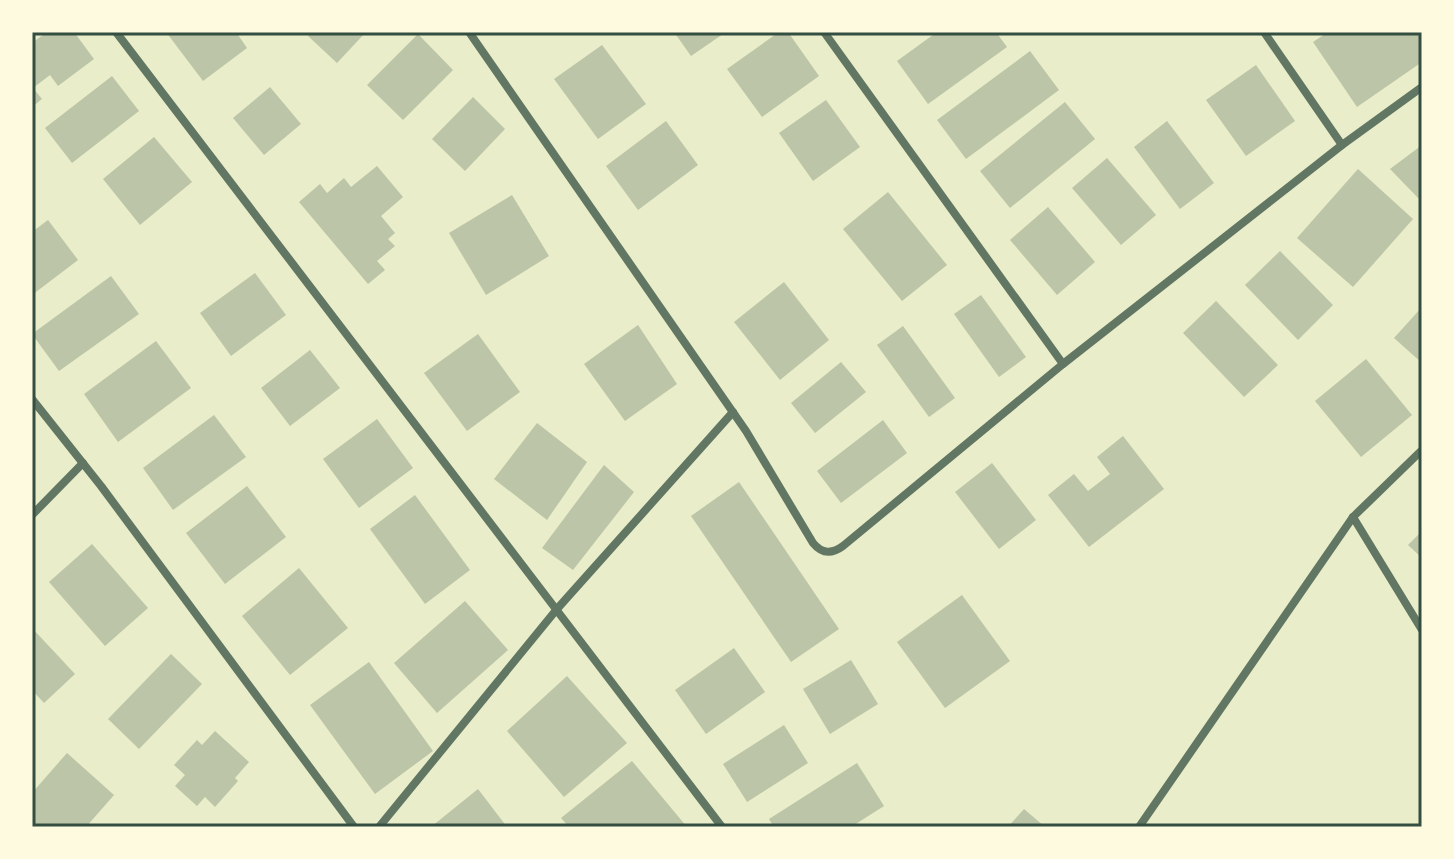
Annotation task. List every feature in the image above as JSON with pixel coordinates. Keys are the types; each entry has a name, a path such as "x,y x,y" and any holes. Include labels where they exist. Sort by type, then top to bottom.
{"street":[{"path":"116,32 722,827"},
{"path":"469,32 733,412 815,545 825,552 843,546 1063,364 1342,145 1422,87"},
{"path":"824,32 1063,364"},
{"path":"1264,32 1342,145"},
{"path":"32,399 354,827"},
{"path":"379,827 557,609 733,412"},
{"path":"1139,827 1353,517 1422,450"},
{"path":"32,515 83,463"},
{"path":"1353,517 1422,630"}],"building":[{"path":"47,32 74,32 94,59 58,86 50,75 33,88 42,99 32,107 32,43"},
{"path":"166,32 236,32 247,48 203,81"},
{"path":"312,32 366,32 337,63 308,36"},
{"path":"674,32 726,32 691,56"},
{"path":"779,32 788,32 819,76 762,117 727,69"},
{"path":"937,32 996,32 1007,47 928,104 897,61"},
{"path":"1328,32 1422,32 1422,62 1357,107 1313,42"},
{"path":"418,34 453,70 403,120 367,85"},
{"path":"602,45 646,104 598,139 554,79"},
{"path":"1030,51 1059,90 966,159 937,120"},
{"path":"1256,65 1295,121 1246,156 1206,100"},
{"path":"112,76 139,111 72,163 45,128"},
{"path":"270,87 301,124 264,155 233,118"},
{"path":"473,97 505,129 465,171 432,139"},
{"path":"826,100 860,147 813,181 779,133"},
{"path":"1065,102 1095,139 1010,208 980,171"},
{"path":"666,121 698,165 638,210 606,166"},
{"path":"1167,121 1214,183 1180,209 1134,147"},
{"path":"154,137 192,182 140,225 103,179"},
{"path":"1422,145 1422,202 1390,169"},
{"path":"1107,158 1156,215 1121,245 1072,188"},
{"path":"377,166 403,197 381,216 395,233 388,239 395,246 377,261 385,270 368,284 299,202 320,184 327,193 344,178 351,187"},
{"path":"1358,169 1413,219 1353,287 1297,238"},
{"path":"888,192 947,265 902,301 843,229"},
{"path":"512,195 549,256 486,295 449,233"},
{"path":"1048,207 1095,262 1057,295 1010,240"},
{"path":"48,220 78,260 32,295 32,232"},
{"path":"1280,251 1333,305 1298,340 1245,285"},
{"path":"255,273 286,315 231,356 200,313"},
{"path":"111,276 139,314 59,371 32,334"},
{"path":"784,282 829,340 780,380 734,322"},
{"path":"981,295 1026,357 999,377 954,314"},
{"path":"1216,301 1278,365 1244,397 1183,333"},
{"path":"1422,307 1422,363 1394,338"},
{"path":"638,325 677,384 625,421 584,364"},
{"path":"903,326 955,398 929,417 877,345"},
{"path":"478,334 520,392 467,431 424,373"},
{"path":"156,341 191,388 118,442 84,394"},
{"path":"310,350 340,388 290,426 261,388"},
{"path":"1366,359 1412,415 1361,457 1315,401"},
{"path":"841,362 866,392 815,433 791,403"},
{"path":"214,415 246,457 173,510 143,468"},
{"path":"377,419 413,468 359,508 323,459"},
{"path":"883,420 907,453 841,503 817,471"},
{"path":"537,423 587,462 547,520 494,479"},
{"path":"1123,436 1164,489 1089,547 1048,495 1074,474 1088,491 1110,474 1097,457"},
{"path":"992,463 1036,520 999,549 955,492"},
{"path":"604,465 634,492 573,570 542,548"},
{"path":"739,482 839,629 791,662 691,516"},
{"path":"247,486 286,537 225,584 186,533"},
{"path":"415,495 470,570 425,604 370,529"},
{"path":"1422,531 1422,558 1408,545"},
{"path":"92,544 148,608 105,646 49,582"},
{"path":"299,568 348,628 290,675 242,616"},
{"path":"962,595 1010,661 945,708 897,642"},
{"path":"465,601 508,650 437,713 394,663"},
{"path":"32,628 75,674 44,703 32,690"},
{"path":"734,648 765,692 706,734 675,690"},
{"path":"171,654 202,684 139,749 108,719"},
{"path":"851,660 878,704 830,734 803,689"},
{"path":"369,662 433,751 375,794 310,705"},
{"path":"567,676 627,743 564,797 507,731"},
{"path":"784,725 808,763 747,802 723,764"},
{"path":"215,731 249,762 235,778 238,781 215,807 205,797 197,806 175,786 185,775 174,765 197,740 202,745"},
{"path":"67,753 114,795 86,827 32,827 32,793"},
{"path":"632,761 687,827 569,827 561,818"},
{"path":"857,763 884,806 851,827 774,827 769,819"},
{"path":"478,789 507,827 431,827"},
{"path":"1024,809 1045,827 1008,827"}]}
